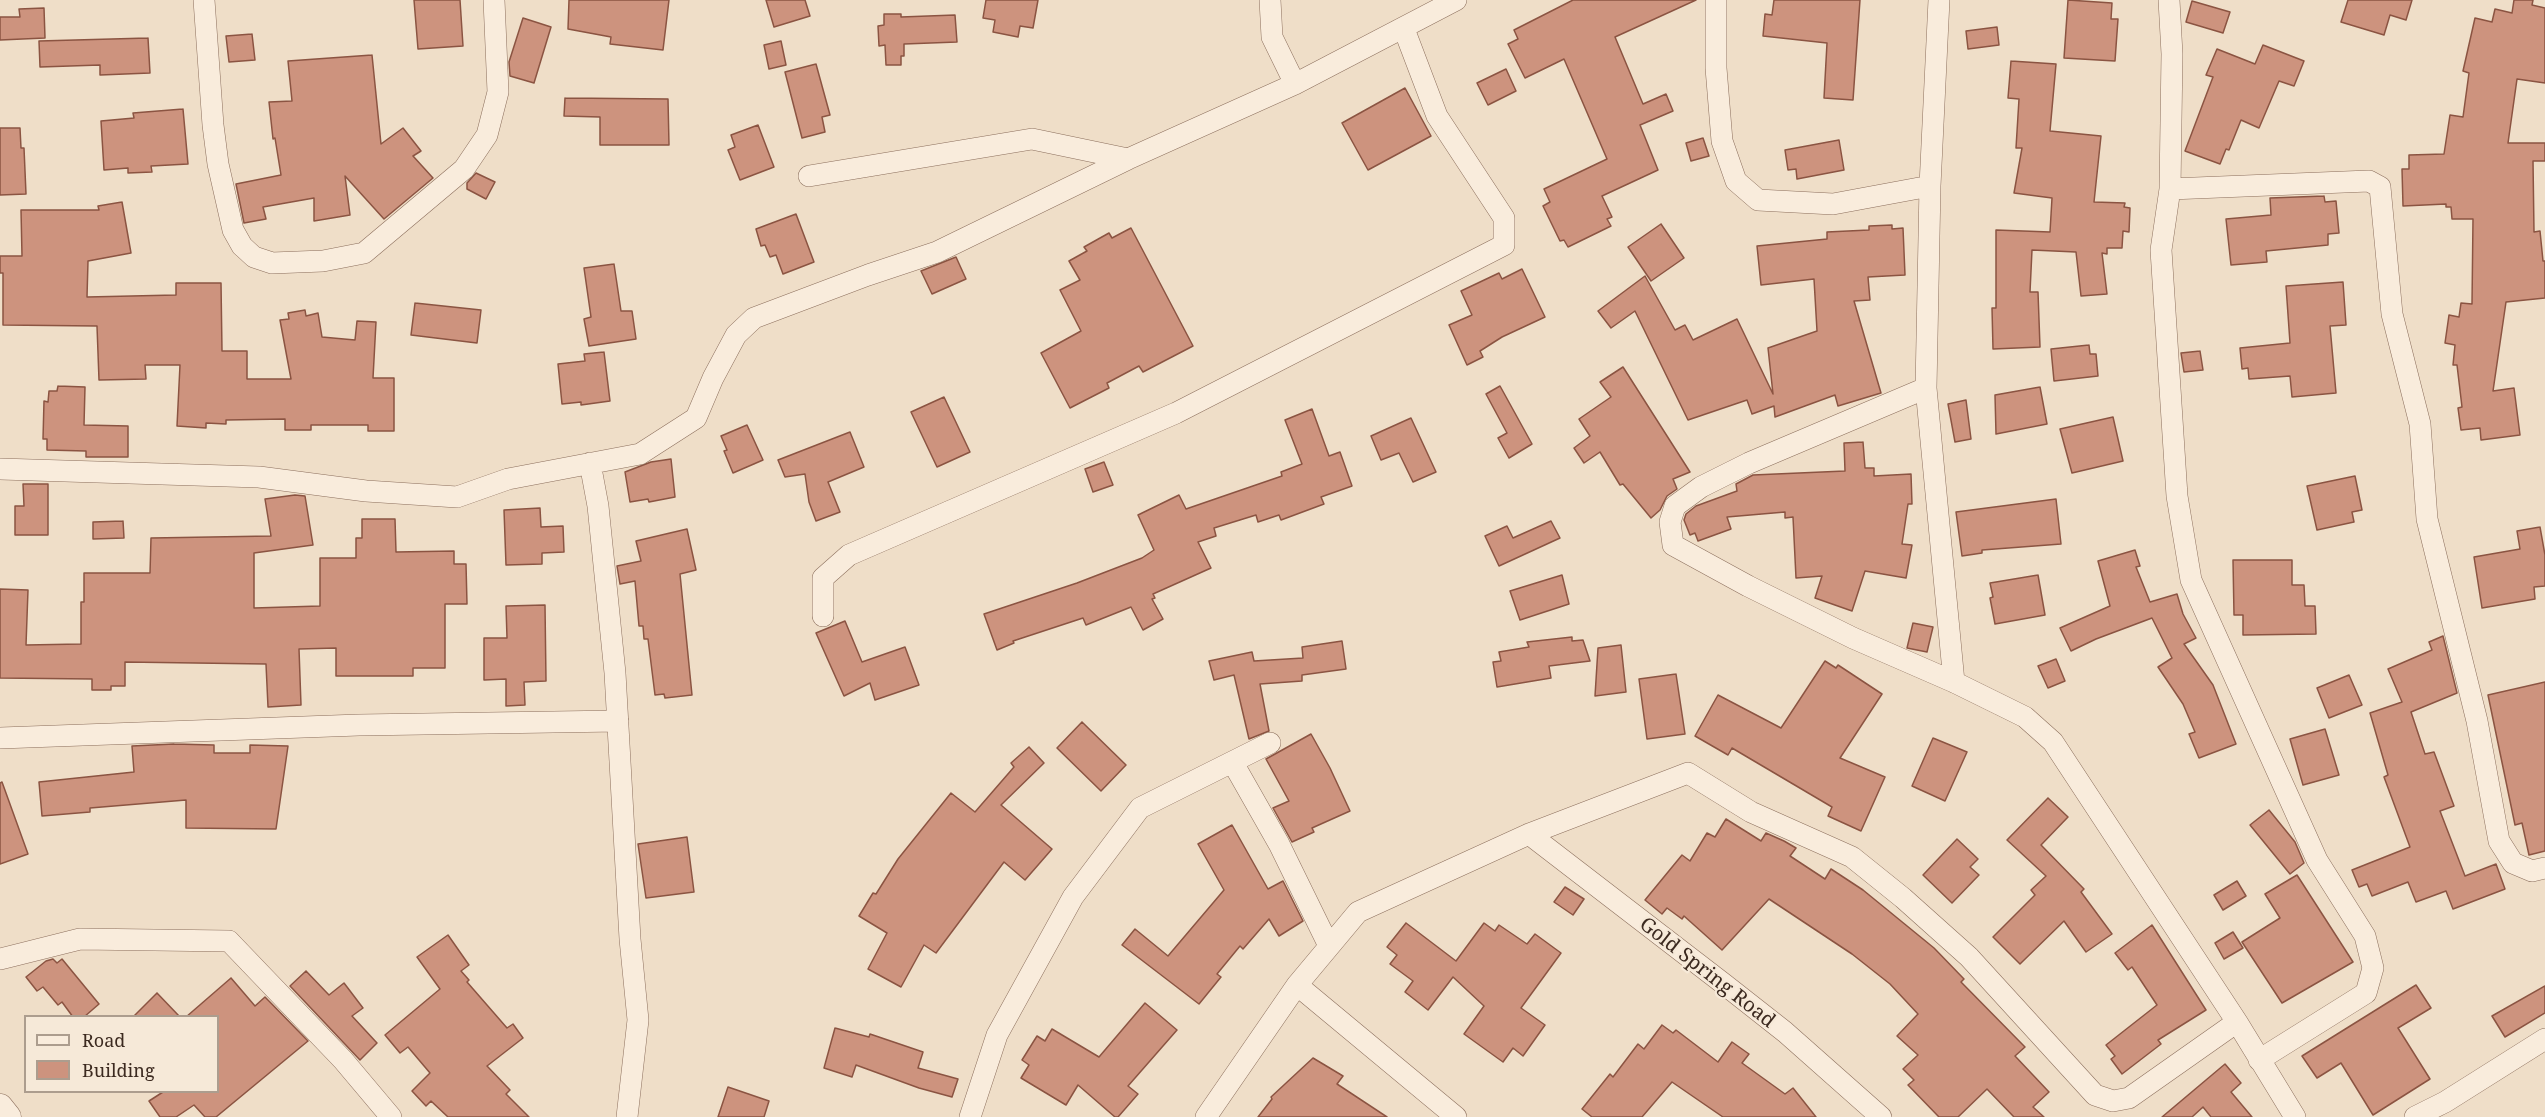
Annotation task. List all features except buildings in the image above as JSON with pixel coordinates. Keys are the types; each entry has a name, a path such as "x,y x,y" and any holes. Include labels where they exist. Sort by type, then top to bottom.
{"street":[{"path":"204,0 213,125 218,164 233,230 242,246 254,257 272,263 323,261 364,253 464,169 487,135 498,92 494,0"},
{"path":"1270,0 1272,37 1295,84"},
{"path":"0,469 259,477 366,491 457,497 508,479 640,454 696,418 713,378 736,335 754,318 937,252 1128,159 1295,84 1456,0"},
{"path":"1716,0 1716,68 1722,141 1736,181 1758,200 1833,204 1930,186"},
{"path":"1939,0 1930,186 1926,388 1954,682"},
{"path":"2169,0 2172,54 2170,189 2161,250 2177,496 2191,580 2317,860 2365,936 2373,968 2366,993 2259,1060"},
{"path":"823,616 823,578 849,555 1176,413 1504,245 1504,218 1437,116 1404,29"},
{"path":"809,176 1032,139 1128,159"},
{"path":"2170,189 2369,181 2380,187 2392,314 2420,424 2427,519 2477,721 2499,841 2513,863 2532,871 2545,868"},
{"path":"1926,388 1749,463 1701,487 1675,506 1670,522 1673,545 1748,586 1843,633 1954,682 2025,717 2053,742 2237,1022 2295,1117"},
{"path":"590,463 598,506 618,721 630,939 638,1020 627,1117"},
{"path":"0,738 359,725 618,721"},
{"path":"970,1117 997,1035 1073,897 1140,808 1270,743"},
{"path":"1233,763 1279,843 1329,946"},
{"path":"1206,1117 1297,986 1358,912 1529,834 1688,772 1751,812 1852,857 1903,898 1969,957 2095,1095 2113,1101 2129,1098 2237,1022"},
{"name":"Gold Spring Road","path":"1529,834 1785,1032 1881,1117"},
{"path":"0,958 80,939 229,941 343,1060 391,1117"},
{"path":"1297,986 1456,1117"},
{"path":"2415,1117 2445,1102 2545,1039"},
{"path":"0,1107 8,1117"}]}
